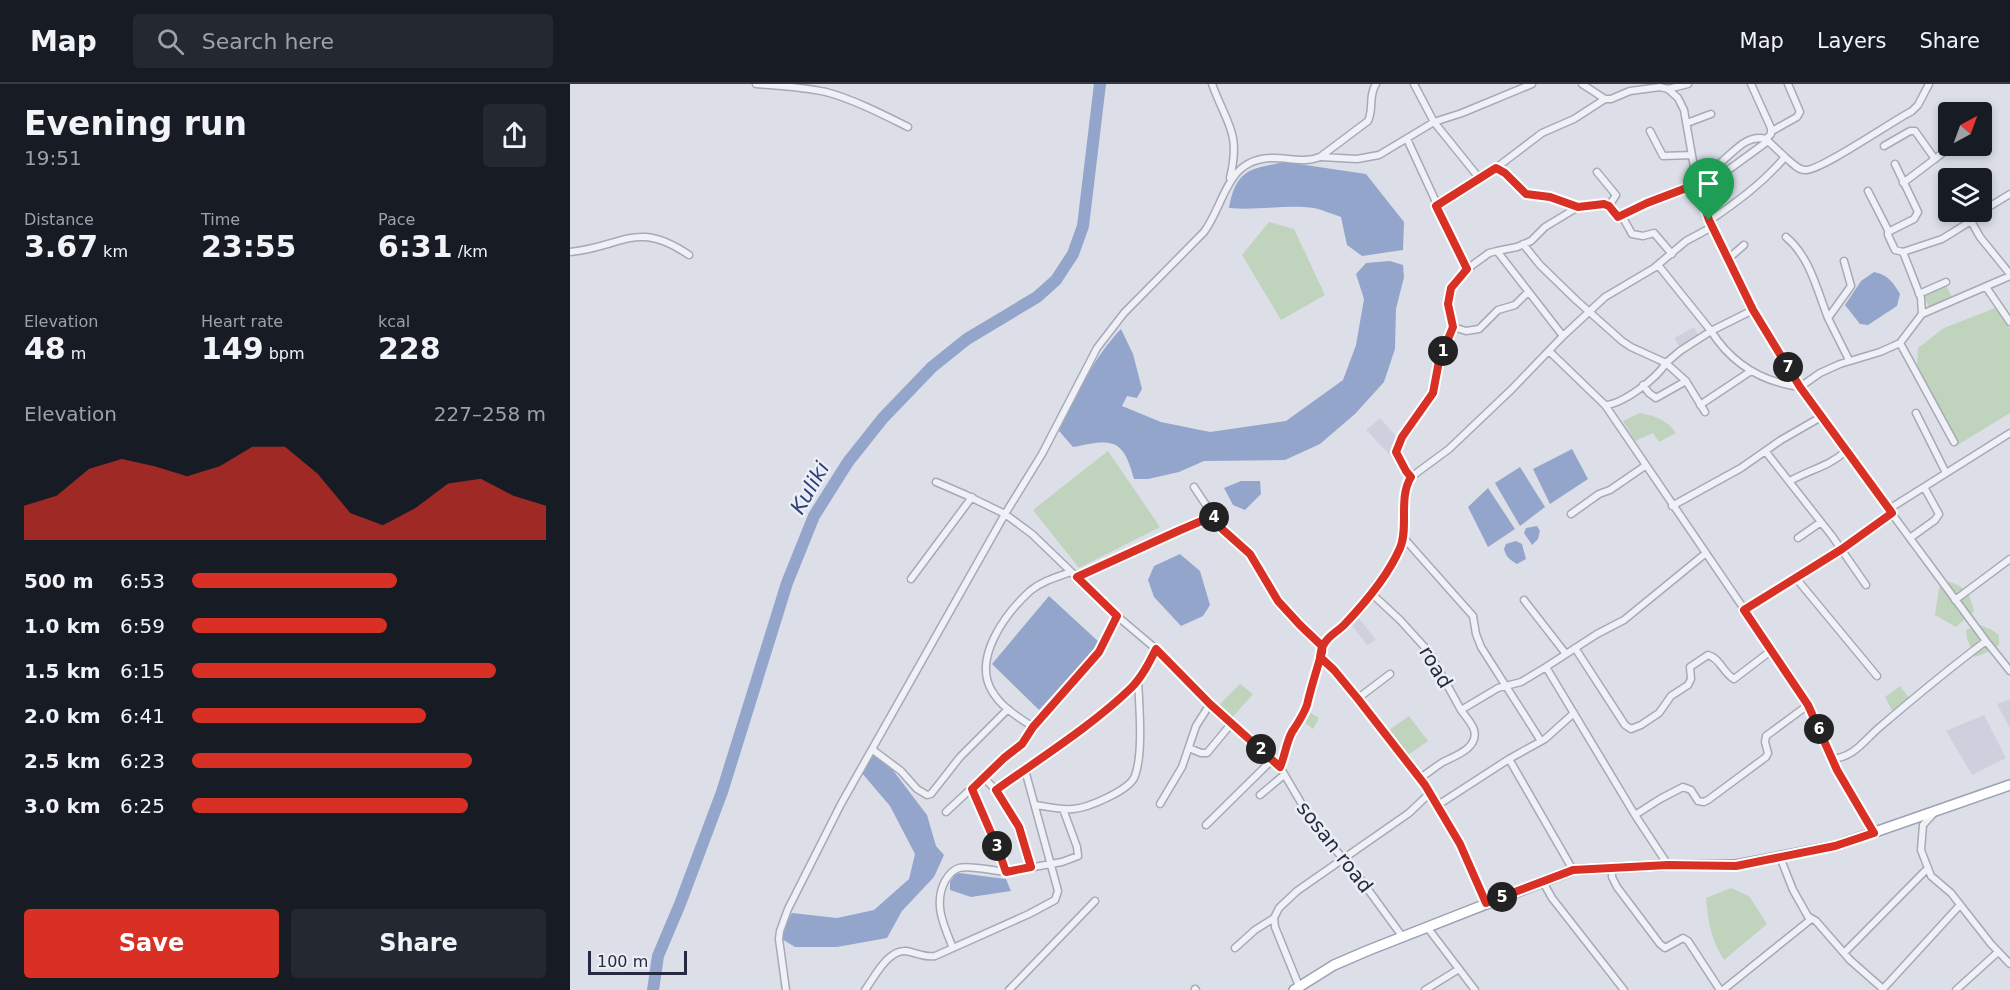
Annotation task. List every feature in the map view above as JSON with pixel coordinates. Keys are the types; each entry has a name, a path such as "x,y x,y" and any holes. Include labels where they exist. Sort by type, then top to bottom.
{"main road":[{"path":"1297,988 1334,965 1402,936 1573,870 1668,865 1736,866 1835,846 2010,785"}],"street":[{"path":"756,84 801,87 827,93 878,112 908,127"},
{"path":"786,990 779,939 784,920 841,804 1005,514 1042,454 1097,348 1124,313 1204,232 1213,219 1229,182 1234,161 1235,140 1212,84"},
{"path":"1229,182 1242,168 1254,161 1272,158 1312,160 1320,157 1368,121 1371,115 1371,92 1376,84"},
{"path":"1414,84 1434,122 1480,179"},
{"path":"1320,157 1371,158 1387,152 1434,122 1532,84"},
{"path":"1583,84 1605,99"},
{"path":"1751,84 1772,131"},
{"path":"1411,477 1396,452 1405,432 1430,400 1435,387 1439,361 1453,327 1448,299 1454,282 1489,253 1531,241 1545,227 1578,207 1604,204 1609,206 1614,215 1622,216 1647,203 1698,185 1731,168 1767,140 1772,131 1797,117 1800,112 1788,84"},
{"path":"1721,162 1751,138 1758,137 1767,140 1785,158 1806,171 1839,156 1916,108 1929,84"},
{"path":"1436,206 1480,179 1542,134 1574,119 1605,99 1651,87 1668,89 1684,85"},
{"path":"1668,89 1678,98 1684,110 1698,185 1711,224 1753,310 1821,417 2010,671"},
{"path":"1687,123 1712,114"},
{"path":"1650,131 1663,156 1692,155"},
{"path":"1884,146 1914,131 1935,159"},
{"path":"1407,139 1467,269"},
{"path":"1903,183 1939,156"},
{"path":"1280,767 1292,732 1299,724 1306,706 1321,651 1327,639 1344,625 1371,593 1399,550 1406,489 1411,477 1449,449 1589,311 1612,292 1658,265 1711,224 1785,158"},
{"path":"1888,232 1917,216 1916,204 1895,164"},
{"path":"1496,168 1505,173 1526,194 1550,197 1578,207"},
{"path":"1597,172 1616,195 1609,206"},
{"path":"1868,191 1895,250 1903,252 1942,239 1969,222"},
{"path":"1992,205 2010,194"},
{"path":"1622,216 1632,234 1638,237 1654,233 1672,254"},
{"path":"1658,265 1728,354 1751,371 1773,381 1800,387 1820,373 1849,360 1900,343 1922,314 2010,275 1980,237 1972,222"},
{"path":"570,252 642,236 668,242 690,255"},
{"path":"1786,237 1797,246 1805,259 1828,318 1849,360"},
{"path":"1523,244 1540,265 1631,347 1666,363 1686,381 1705,412"},
{"path":"1728,259 1744,245"},
{"path":"1497,251 1563,336"},
{"path":"1903,252 1919,294 1922,314"},
{"path":"1828,318 1851,286 1844,261"},
{"path":"1919,294 1946,282"},
{"path":"1986,287 2009,320"},
{"path":"1453,327 1466,331 1479,329 1498,310 1515,305 1528,292"},
{"path":"1605,405 1618,402 1644,385 1680,351 1753,310"},
{"path":"1900,343 1954,442"},
{"path":"1549,351 1605,405 1772,650 1808,705 1832,759 1874,833"},
{"path":"1700,405 1751,371"},
{"path":"1644,385 1656,398 1686,381"},
{"path":"1916,413 1946,473"},
{"path":"1672,506 1741,468 1781,440 1821,417"},
{"path":"1744,610 1842,549 1924,487 2010,433"},
{"path":"1790,481 1809,470 1825,466 1846,451"},
{"path":"1766,452 1842,549 1866,585"},
{"path":"1571,514 1646,466"},
{"name":"sosan road","path":"936,482 1005,514 1032,534 1117,616 1156,649 1231,724 1273,759 1313,823 1344,859 1402,936"},
{"path":"1910,538 1935,520 1939,514 1924,487"},
{"path":"1194,488 1222,529 1250,554 1278,601 1321,651 1431,793 1460,844 1486,903"},
{"path":"911,579 972,497"},
{"path":"1033,727 1008,709 992,693 989,686 987,653 1002,623 1030,591 1047,580 1074,574 1213,516"},
{"path":"1798,538 1821,522"},
{"path":"1402,536 1473,616 1478,641 1504,686 1541,741"},
{"name":"road","path":"1371,593 1393,612 1424,646 1436,662 1461,710 1504,686 1521,682 1639,609 1706,553"},
{"path":"1955,600 2010,559"},
{"path":"1795,577 1877,676"},
{"path":"1524,600 1566,654"},
{"path":"946,812 1022,744 1033,727 1099,652 1117,616"},
{"path":"1832,759 1844,758 1860,747 1880,726 1986,641"},
{"path":"1575,648 1624,725 1632,729 1659,713 1671,696 1688,685 1691,679 1690,667 1702,658 1708,655 1714,657 1726,673 1734,678 1772,650"},
{"path":"996,790 1107,709 1138,679 1156,649"},
{"path":"1546,667 1635,815 1668,865"},
{"path":"1358,699 1390,674"},
{"path":"1036,805 1063,809 1083,807 1121,790 1133,780 1138,756 1138,679"},
{"path":"1160,804 1179,774 1196,726 1210,704"},
{"path":"1635,815 1683,787 1691,790 1698,801 1708,800 1766,758 1768,753 1766,736 1808,705"},
{"path":"873,750 901,771 917,789 927,795 931,794 960,757 1008,709"},
{"path":"1420,778 1460,754 1472,742 1475,736 1474,729 1461,710"},
{"path":"1438,805 1541,741 1574,713"},
{"path":"1189,748 1207,753 1231,724"},
{"path":"1206,825 1273,759"},
{"path":"1509,759 1573,870"},
{"path":"865,990 887,961 899,952 931,957 1029,914 1055,900 1058,891 1025,770"},
{"path":"1260,795 1284,775"},
{"path":"984,778 996,790 1019,827 1031,867"},
{"path":"972,789 1006,872"},
{"path":"1297,988 1277,932 1275,918 1279,908 1297,891 1409,813 1431,793"},
{"path":"953,948 944,928 939,903 946,878 958,868 1006,872 1069,861 1078,856 1063,809"},
{"path":"1935,811 1923,825 1922,850 1931,876 1951,892 2010,964"},
{"path":"1780,857 1793,890 1809,917 1816,921 1844,953 1882,990 1960,905"},
{"path":"1612,868 1612,877 1617,887 1660,944 1665,948 1683,938 1688,941 1721,990 1801,928 1810,920 1809,917"},
{"path":"1844,953 1928,868"},
{"path":"1543,882 1552,898 1624,990"},
{"path":"1009,990 1095,901"},
{"path":"1235,948 1255,930 1275,918"},
{"path":"1427,927 1475,990"},
{"path":"1956,990 1998,952"},
{"path":"1425,990 1459,969"}],"shaded area":[{"path":"1694,327 1700,338 1681,350 1674,338"},
{"path":"1380,418 1401,442 1389,454 1366,430"},
{"path":"1359,618 1376,640 1367,645 1352,625"},
{"path":"2010,699 2010,728 1997,704"},
{"path":"1984,715 2006,758 1972,775 1946,731"}],"green space":[{"path":"1269,222 1294,229 1325,295 1281,320 1242,255"},
{"path":"1946,285 1953,300 1929,308 1924,294"},
{"path":"1995,308 2010,329 2010,413 1956,446 1917,364 1918,348 1944,328"},
{"path":"1640,413 1660,419 1676,433 1659,442 1653,433 1635,441 1623,421"},
{"path":"1108,451 1160,527 1079,568 1033,510"},
{"path":"1950,582 1967,592 1974,611 1956,627 1935,615 1939,588"},
{"path":"1980,625 1999,635 1999,645 1975,657 1967,639 1966,630"},
{"path":"1240,684 1253,694 1231,719 1217,707"},
{"path":"1900,686 1909,698 1893,712 1885,697"},
{"path":"1306,710 1319,718 1313,729 1303,721"},
{"path":"1409,716 1428,741 1408,755 1389,730"},
{"path":"1731,888 1749,896 1767,924 1724,960 1711,930 1706,898"}],"water":[{"path":"1285,162 1366,174 1404,222 1403,250 1362,256 1347,245 1341,217 1314,208 1229,208 1236,185 1246,173"},
{"path":"1390,261 1403,265 1404,277 1396,309 1395,349 1384,382 1355,414 1320,444 1285,460 1204,461 1179,472 1148,479 1134,479 1125,455 1114,444 1097,443 1073,447 1059,431 1094,364 1121,329 1133,354 1142,389 1137,398 1127,396 1122,406 1161,422 1210,432 1286,421 1343,380 1356,345 1364,299 1356,274 1366,263"},
{"path":"1874,272 1887,277 1895,286 1900,294 1897,306 1868,325 1860,324 1845,305 1861,281"},
{"path":"1572,449 1588,479 1550,504 1533,469"},
{"path":"1520,467 1545,507 1520,526 1495,483"},
{"path":"1241,481 1260,481 1261,494 1245,510 1233,505 1224,488"},
{"path":"1488,488 1515,529 1488,547 1468,507"},
{"path":"1537,526 1540,531 1538,539 1532,545 1524,533 1526,528"},
{"path":"1516,541 1522,544 1526,559 1517,564 1509,558 1504,549 1506,544"},
{"path":"1180,554 1200,571 1210,605 1203,616 1181,626 1154,597 1148,580 1154,566"},
{"path":"1049,596 1100,643 1039,710 992,664"},
{"path":"873,755 892,769 927,815 936,846 944,855 934,877 902,911 887,938 837,947 795,947 782,939 792,913 837,918 874,910 909,879 915,854 890,806 861,772"},
{"path":"959,873 1006,879 1011,891 971,897 950,890 950,882"}],"waterway":[{"name":"Kuliki","path":"653,990 658,956 722,792 787,583 814,516 848,462 883,418 932,367 967,339 1037,297 1056,280 1073,254 1083,226 1100,84"}],"route":[{"path":"1709,220 1697,184 1618,217 1614,215 1609,206 1604,204 1578,207 1550,197 1526,194 1514,180 1501,169 1496,168 1436,206 1467,269 1451,288 1448,304 1453,327 1439,361 1433,393 1402,437 1396,452 1411,477 1406,489 1401,544 1387,571 1371,593 1344,625 1322,646 1306,706 1299,724 1292,732 1280,767 1210,704 1156,649 1131,688 1081,729 996,790 1019,827 1031,867 1006,872 972,789 1022,744 1033,727 1062,696 1105,643 1117,616 1077,577 1213,516 1222,529 1250,554 1278,601 1322,646 1320,657 1358,699 1425,785 1460,844 1486,903 1573,870 1668,865 1736,866 1835,846 1874,833 1837,770 1808,705 1744,610 1842,549 1892,513 1800,387 1753,310 1709,220"}]}
